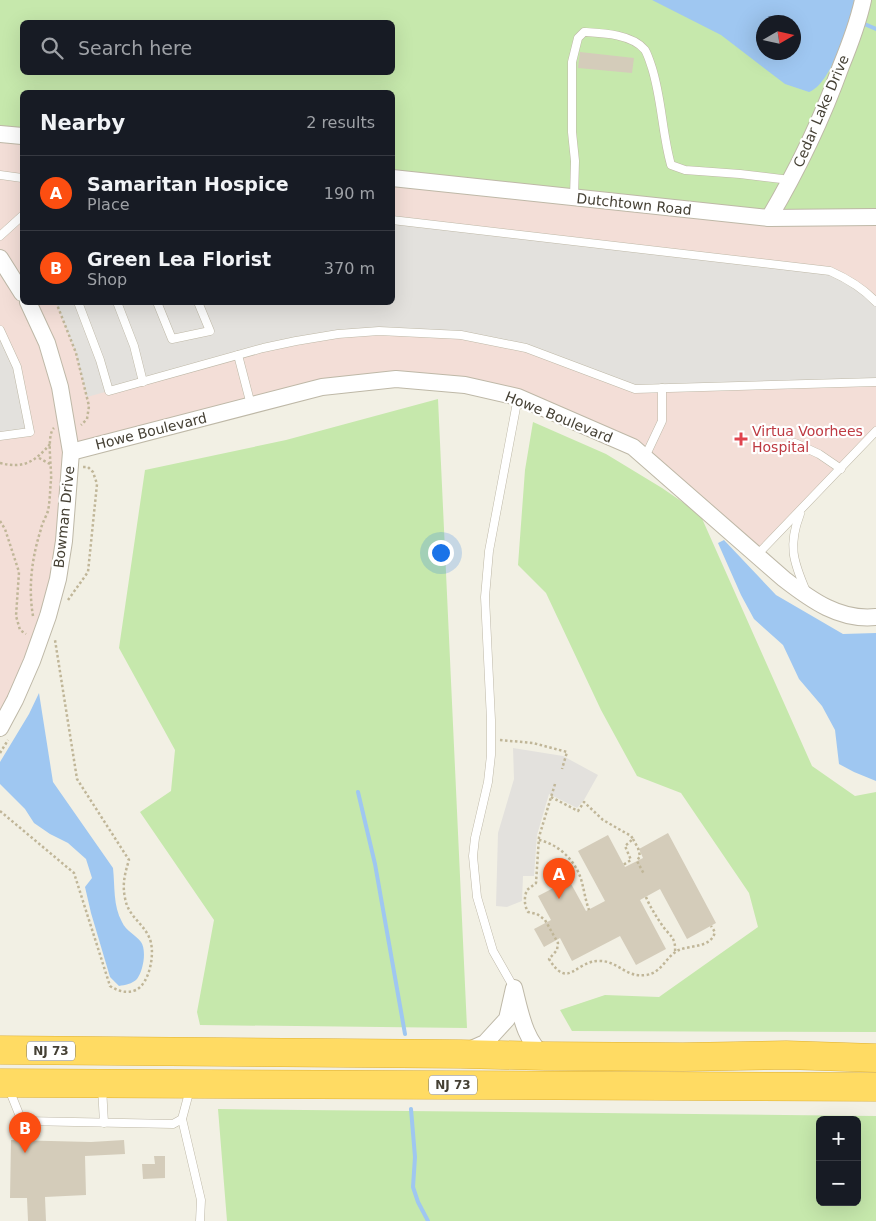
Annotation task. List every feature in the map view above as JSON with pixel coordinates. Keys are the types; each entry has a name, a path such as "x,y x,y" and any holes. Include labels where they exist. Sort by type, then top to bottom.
{"highway":[{"name":"NJ 73","path":"0,1050 683,1057 786,1055 876,1058"},
{"name":"NJ 73","path":"3,1083 876,1087"}],"street":[{"name":"Cedar Lake Drive","path":"769,218 792,180 827,104 858,20 863,0"},
{"path":"0,134 20,136"},
{"name":"Dutchtown Road","path":"395,178 769,218 876,217"},
{"path":"0,258 20,290"},
{"name":"Bowman Drive","path":"0,728 32,661 48,616 58,579 64,541 71,452 60,387 47,343 29,305"},
{"name":"Howe Boulevard","path":"71,452 322,387 396,379 465,385 518,396 634,447 808,598 830,610 848,615 868,618 876,617"},
{"path":"461,1054 485,1043 507,1019 514,988"},
{"path":"514,988 525,1028 536,1051 545,1056"},
{"path":"102,1083 103,1052"}],"lane":[{"path":"574,197 575,161 572,115 572,62 578,38 584,32 627,39 646,51 659,93 671,165 686,170 792,180"},
{"path":"0,175 20,178"},
{"path":"0,236 20,218"},
{"path":"395,220 830,271 850,280 869,294 876,302"},
{"path":"79,305 100,360 109,392 296,340 346,333 379,331 461,335 526,348 635,389 876,382"},
{"path":"118,305 134,346 143,382"},
{"path":"158,305 172,339 210,331 199,305"},
{"path":"0,330 17,367 30,432 0,436"},
{"path":"238,355 252,405"},
{"path":"644,457 662,421 662,388"},
{"path":"514,988 493,951 476,897 473,856 475,838 488,782 491,740 485,597 489,551 518,396"},
{"path":"757,555 876,431"},
{"path":"795,443 819,454 841,469"},
{"path":"802,509 792,542 793,554 808,598"},
{"path":"3,1083 19,1114 25,1121 173,1124 182,1119"},
{"path":"102,1083 104,1123"},
{"path":"192,1084 182,1119 201,1200 200,1221"}],"path":[{"path":"34,622 30,600 31,570 41,526 48,511 51,476 51,430 53,428 83,425 87,419 89,406 76,353 57,305"},
{"path":"0,463 19,466 38,458 50,444"},
{"path":"0,521 5,529 19,572 16,616 20,630 29,636"},
{"path":"0,811 74,873 110,986 124,992 138,989 144,984 149,971 152,948 150,938 132,916 125,900 123,883 129,860 77,779 54,636"},
{"path":"491,740 533,743 567,752 562,769"},
{"path":"555,784 539,840 538,878 525,894 525,907 528,912 537,914 545,920 558,943 557,950 549,959 558,972 563,974 569,973 586,963 601,961 611,963 624,972 647,976 659,970 679,950 711,940 715,932 711,926"},
{"path":"551,797 578,810 584,802 603,820 624,831 633,839 638,848 640,856 637,861 644,874"},
{"path":"623,865 630,860 625,846 633,839"},
{"path":"539,840 550,843 569,858 581,881 589,910"},
{"path":"554,888 550,882 575,867"},
{"path":"646,897 662,926 673,937 676,946 675,953"}],"shaded area":[{"name":"Virtua Voorhees Hospital","path":"0,134 20,136 20,305 395,305 395,178 876,217 876,431 757,555 633,447 518,397 396,379 71,452 58,579 0,728"},
{"path":"395,220 830,271 876,302 876,382 635,389 551,357 461,335 379,331 263,348 87,397 76,353 57,305 395,305"},
{"path":"0,330 17,367 30,432 0,436"},
{"path":"513,748 563,756 598,775 584,800 577,808 549,794 537,835 534,876 523,876 522,901 507,907 496,906 498,833 514,779"}],"green space":[{"path":"0,0 876,0 876,217 769,218 395,178 395,90 20,90 20,136 0,134"},
{"path":"438,399 467,1028 200,1025 197,1012 214,920 140,812 171,791 175,750 119,648 145,470 286,440"},
{"path":"533,422 606,454 700,514 812,766 855,796 876,792 876,1032 572,1031 560,1010 605,995 659,997 758,927 749,893 681,793 637,776 601,710 546,593 518,565 525,470"},
{"path":"218,1109 876,1116 876,1221 227,1221"}],"water":[{"path":"652,0 859,0 839,51 825,78 817,87 809,92 785,84 721,35"},
{"path":"724,540 776,595 843,634 876,633 876,781 839,764 835,730 822,706 799,679 783,645 754,619 718,543"},
{"path":"39,693 53,782 113,868 119,916 126,928 143,946 144,961 141,971 137,979 128,984 119,986 110,977 85,887 92,878 86,859 68,843 34,823 25,809 0,784 0,762 29,714"}],"building":[{"path":"580,52 634,58 632,73 578,68"},
{"path":"668,833 716,923 687,939 660,889 640,900 666,949 636,965 620,936 572,961 560,938 544,947 534,929 551,920 538,896 569,880 586,911 605,901 578,851 608,835 625,867 643,858 639,849"},
{"path":"11,1140 91,1142 124,1140 125,1154 85,1156 86,1195 45,1197 46,1221 28,1221 27,1198 10,1198"},
{"path":"154,1156 165,1156 165,1178 143,1179 142,1164 155,1164"}],"waterway":[{"path":"862,23 876,29"},
{"path":"358,792 375,864 405,1034"},
{"path":"411,1109 415,1157 413,1187 428,1221"}],"place":[{"name":"Virtua Voorhees Hospital","path":"741,439"},
{"name":"Samaritan Hospice","path":"559,899"},
{"name":"Green Lea Florist","path":"25,1153"}]}
